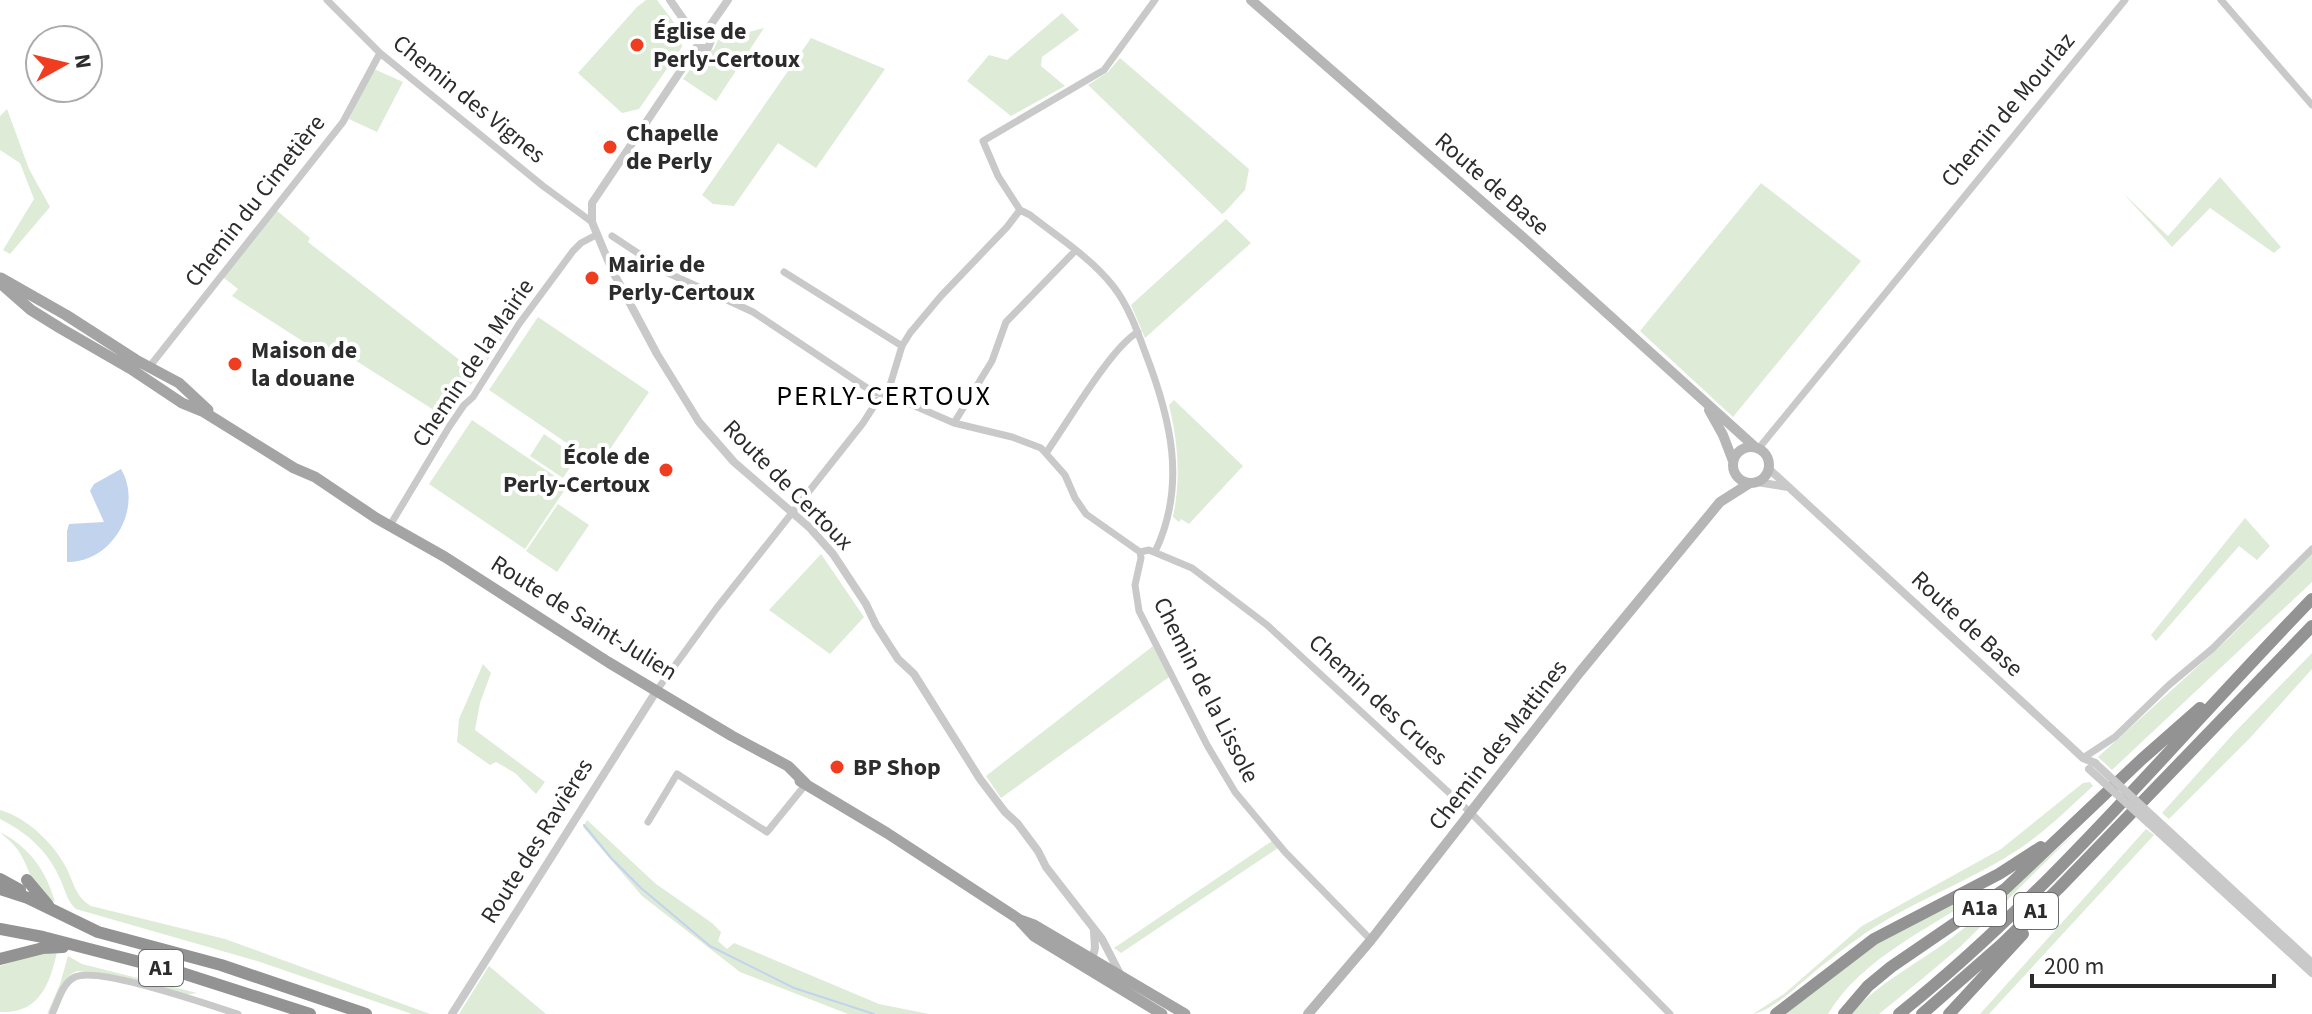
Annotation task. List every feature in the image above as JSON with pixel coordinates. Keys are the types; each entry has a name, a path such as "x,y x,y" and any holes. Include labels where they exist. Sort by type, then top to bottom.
{"highway":[{"name":"A1","path":"1899,1014 1957,965 2044,883 2312,599"},
{"name":"A1","path":"1922,1014 2002,944 2312,626"},
{"name":"A1a","path":"1844,1014 1868,986 1891,967 2005,889 2242,671"},
{"name":"A1a","path":"1952,1012 2143,802"},
{"path":"1776,1014 1874,939 2015,865 2081,816"},
{"path":"0,879 15,886 28,898"},
{"path":"27,880 53,911"},
{"path":"0,889 28,898 53,911"},
{"name":"A1","path":"53,911 98,932 221,965 366,1014"},
{"path":"0,929 80,947"},
{"name":"A1","path":"80,947 182,973 310,1014"},
{"path":"0,959 43,948 80,947"}],"main road":[{"name":"Route de Base","path":"1251,0 1757,447"},
{"path":"0,280 23,295"},
{"name":"Route de Saint-Julien","path":"23,295 66,315 105,340 182,403 204,412 294,468 315,477 383,523 392,524"},
{"name":"Route de Saint-Julien","path":"23,295 60,328 113,360 150,366 179,383 208,410 751,747 761,758 887,833 1020,920 1034,936 1125,978 1185,1014"},
{"path":"72,335 79,323"},
{"name":"Route de Base","path":"1704,402 1723,435 1734,466"},
{"path":"1757,447 1768,456 1769,469 1765,478 1753,483 1740,479 1734,466 1740,450 1757,447"},
{"name":"Chemin des Mattines","path":"1308,1014 1371,940 1590,660 1720,502 1734,466"},
{"name":"Chemin des Mattines","path":"1720,502 1753,483"},
{"name":"Route de Saint-Julien","path":"1090,964 1162,1014"}],"street":[{"name":"Chemin des Vignes","path":"327,0 380,53 592,222"},
{"path":"670,0 693,33"},
{"path":"707,30 728,0"},
{"path":"1155,0 1104,70 983,141 998,176 1020,210 1075,251 1114,287 1138,332 1169,425 1174,478 1169,515 1155,552"},
{"name":"Chemin de Mourlaz","path":"1757,447 2125,0"},
{"path":"2221,0 2312,105"},
{"path":"698,29 707,30 712,38 710,45 704,49 696,48 691,42 693,33 698,29"},
{"path":"592,222 590,210 594,200 696,48"},
{"name":"Chemin du Cimetière","path":"150,366 343,122 380,53"},
{"path":"657,690 716,609 884,395 902,346 936,302 1020,210"},
{"name":"Route de Certoux","path":"592,222 621,289 650,343 705,430 734,462 820,538 838,560 898,659 914,674 980,779 1038,851 1046,867 1102,939 1116,969 1125,978"},
{"name":"Chemin de la Mairie","path":"392,524 449,427 491,371 519,324 577,247 596,235"},
{"path":"612,236 668,273 753,312 873,392 954,423 1025,440 1046,453 1065,475 1086,514 1140,552"},
{"path":"954,423 992,361 1006,322 1075,251"},
{"path":"784,272 902,346"},
{"path":"1046,453 1106,366 1130,336 1138,332"},
{"name":"Route de Base","path":"1769,469 2168,836 2312,973"},
{"path":"1753,483 1788,488"},
{"path":"2083,758 2115,737 2212,649 2312,549"},
{"name":"Chemin des Crues","path":"1140,552 1155,552 1192,568 1248,609 1471,813 1670,1014"},
{"name":"Chemin de la Lissole","path":"1140,552 1135,585 1139,611 1220,769 1242,802 1279,845 1371,940"},
{"name":"Route des Ravières","path":"452,1014 657,690"},
{"path":"648,822 677,774 767,832 806,784"},
{"name":"Route de Base","path":"2168,836 2312,963"},
{"path":"1090,964 1095,948 1093,931"},
{"path":"52,1014 69,981 82,975 138,984 238,1014"}],"green space":[{"path":"646,0 657,0 679,29 682,47 639,109 622,113 578,73"},
{"path":"1062,13 1079,30 1042,57 1041,66 1065,86 1011,116 967,81 989,55 1007,60"},
{"path":"764,28 716,101 683,79 697,60 714,49 718,40"},
{"path":"811,38 885,69 816,168 778,143 734,206 713,204 702,195"},
{"path":"1120,58 1249,169 1245,190 1225,212 1222,214 1088,85 1108,72"},
{"path":"374,69 403,82 377,132 349,119"},
{"path":"7,109 29,169 50,207 10,254 3,250 34,199 20,163 0,150 0,116"},
{"path":"2220,177 2281,247 2274,253 2210,208 2172,247 2123,193 2168,236"},
{"path":"1761,183 1861,261 1733,417 1640,331"},
{"path":"276,210 310,238 308,242 466,365 520,298 526,303 448,419 339,350 332,360 232,296 238,289 223,277"},
{"path":"1226,219 1251,243 1145,338 1131,305"},
{"path":"538,317 649,392 599,465 489,390"},
{"path":"1174,400 1243,466 1189,524 1173,517 1177,461 1169,405"},
{"path":"472,420 568,485 525,549 429,484"},
{"path":"544,434 577,457 563,478 530,456"},
{"path":"558,504 589,525 557,572 526,551"},
{"path":"2245,518 2270,546 2257,560 2239,546 2156,641 2151,635"},
{"path":"2312,553 2312,582 2112,770 2098,757 2229,638"},
{"path":"821,554 864,617 830,654 769,610"},
{"path":"1153,646 1169,677 1001,798 986,776"},
{"path":"2312,653 2312,669 2250,738 2169,819 2162,813 2235,732"},
{"path":"483,664 491,673 480,703 475,730 545,782 536,794 515,773 496,762 490,765 457,742 459,719"},
{"path":"2090,782 2093,786 2019,849 1880,924 1842,950 1782,999 1753,1014 1784,994 1862,926 2001,849 2083,783"},
{"path":"0,810 20,819 47,841 62,860 79,894 91,906 225,939 430,1014 412,1014 257,961 76,909 44,852 20,831 0,819"},
{"path":"587,820 656,884 712,923 721,932 718,941 727,949 734,943 879,1004 929,1014 848,1014 740,972 642,896 583,827"},
{"path":"2080,828 1960,947 1879,1014 1851,1014 1875,991 1941,946 1986,910"},
{"path":"2146,829 2154,835 1989,1014 1980,1014"},
{"path":"0,832 28,852 47,880 55,902 35,885 18,850"},
{"path":"1272,841 1278,848 1121,953 1114,948"},
{"path":"1983,889 1964,905 1879,960 1843,994 1828,1014 1786,1014 1871,947"},
{"path":"57,952 51,975 34,1002 25,1008 0,1012 0,966 33,955"},
{"path":"68,956 82,964 197,993 185,995 113,976 77,971 66,980 47,1014"},
{"path":"489,966 546,1014 459,1014"}],"water":[{"path":"121,469 129,500 120,530 98,553 83,560 67,562 69,524 104,522 90,491 94,484"}],"waterway":[{"path":"584,825 641,888 710,946 794,988 874,1014"}],"place":[{"name":"Église de Perly-Certoux","path":"637,45"},
{"name":"Chapelle de Perly","path":"610,147"},
{"name":"Mairie de Perly-Certoux","path":"592,278"},
{"name":"Maison de la douane","path":"235,364"},
{"name":"École de Perly-Certoux","path":"666,470"},
{"name":"BP Shop","path":"837,767"}],"district":[{"name":"PERLY-CERTOUX","path":"884,396"}]}
